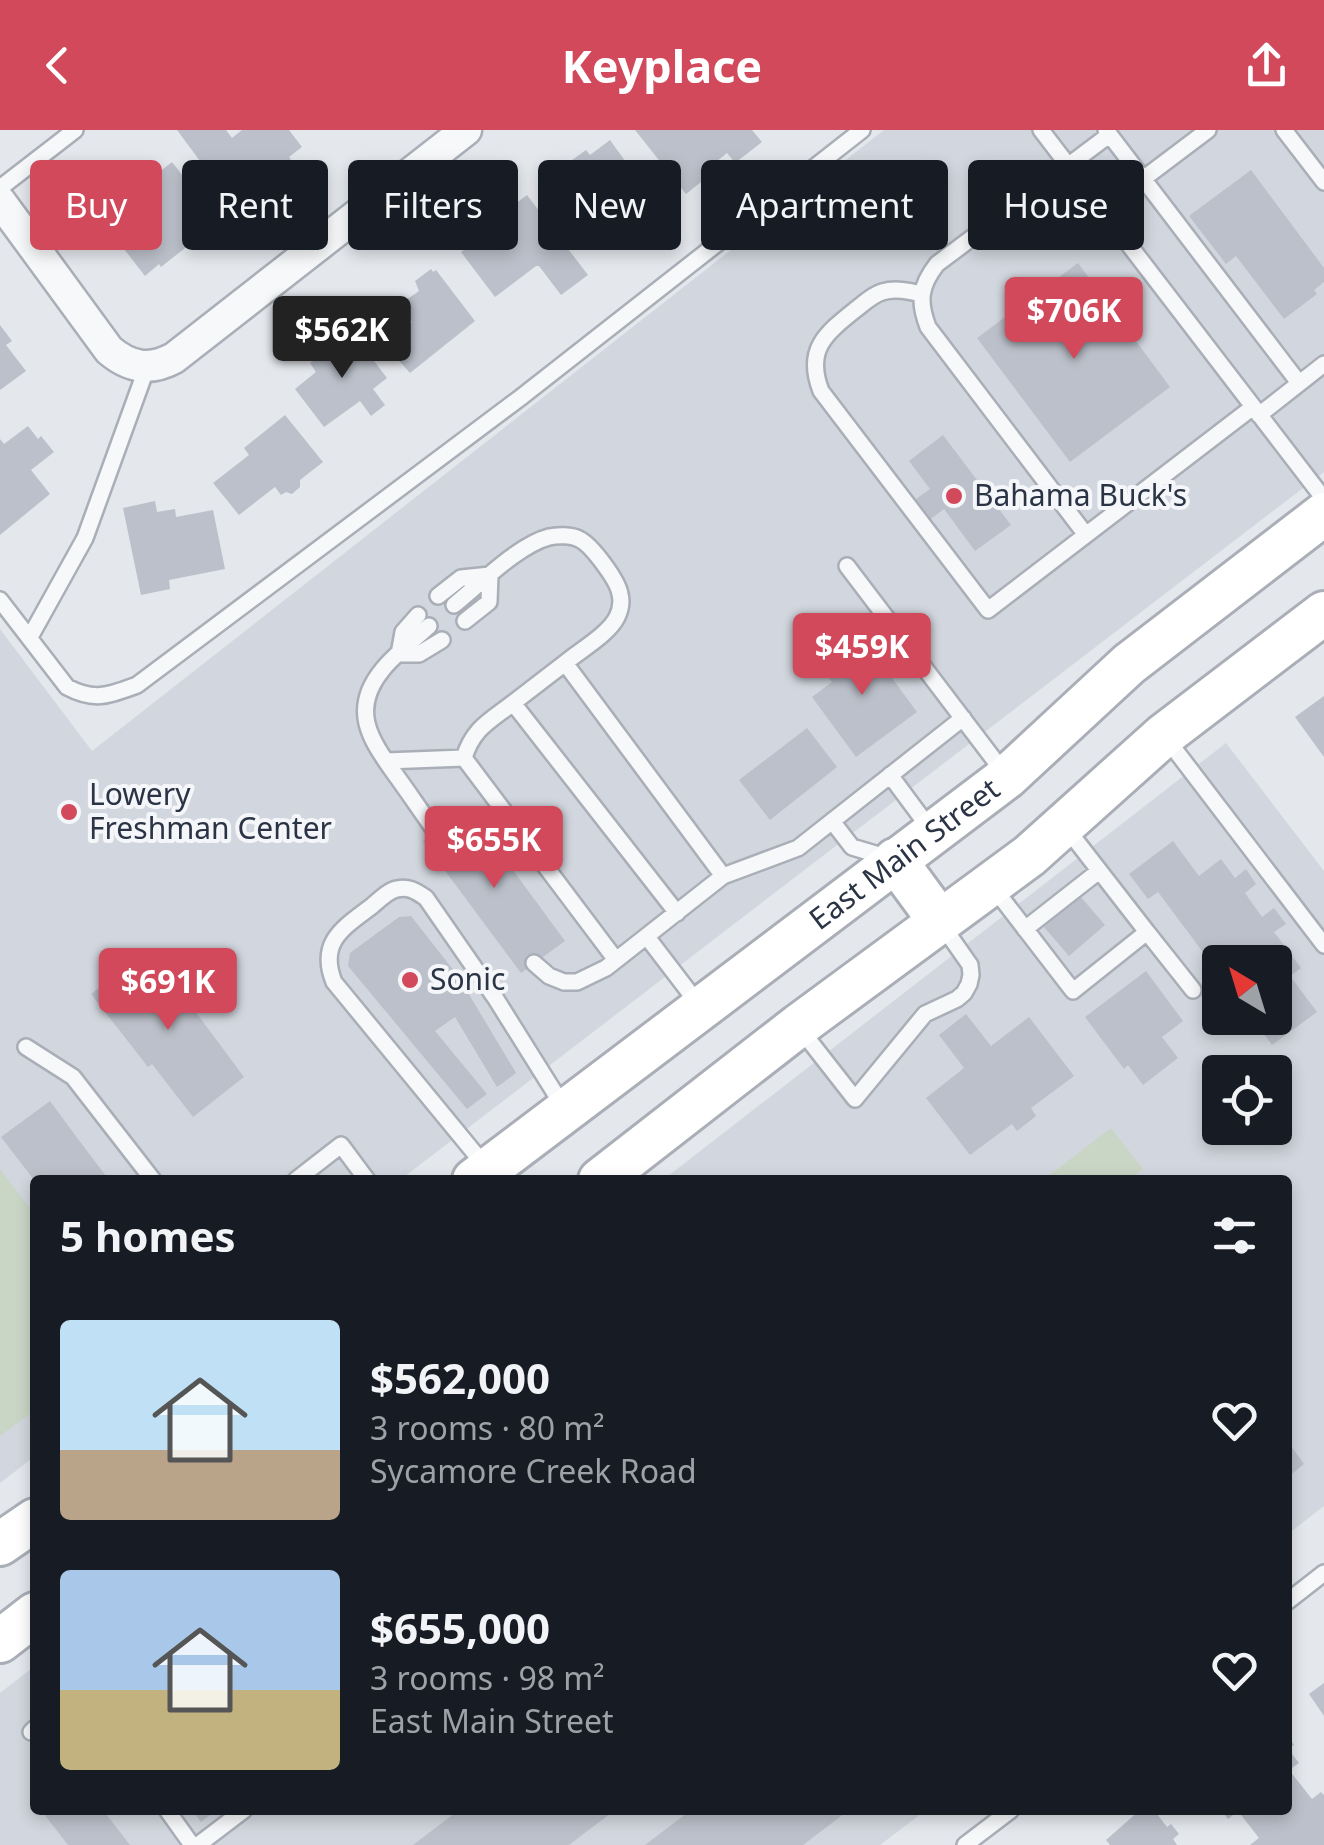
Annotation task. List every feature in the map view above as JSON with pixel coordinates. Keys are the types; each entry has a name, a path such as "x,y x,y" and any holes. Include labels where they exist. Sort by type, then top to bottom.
{"main road":[{"name":"East Main Street","path":"481,1174 1007,777 1130,664 1324,514"},
{"path":"606,1175 798,1026 1029,856 1164,735 1324,612"},
{"path":"895,860 939,920"},
{"path":"0,1544 30,1523"},
{"path":"0,1641 30,1618"}],"street":[{"path":"0,201 109,350 132,365 161,365 466,130"}],"lane":[{"path":"0,188 75,130"},
{"path":"0,600 67,687 79,694 105,697 137,685 520,398 862,130"},
{"path":"1041,130 1064,160"},
{"path":"1208,130 1144,180 1299,383"},
{"path":"1284,130 1324,182"},
{"path":"1077,160 1107,132 1129,160"},
{"path":"968,241 937,264 926,278 922,312 928,327 1086,535"},
{"path":"1133,250 1324,499"},
{"path":"922,294 901,290 873,296 830,330 820,344 815,359 816,376 822,391 988,610 1324,364"},
{"path":"30,637 86,538 147,367"},
{"path":"454,605 508,560 549,537 577,537 586,544 612,576 621,604 611,626 482,726 469,740 464,758"},
{"path":"847,566 1007,777"},
{"path":"438,596 461,578 490,575"},
{"path":"465,621 489,602 490,575"},
{"path":"424,620 402,632 399,654 372,686 364,715 371,738 436,832"},
{"path":"399,654 419,654 442,640"},
{"path":"565,663 723,876"},
{"path":"513,703 677,913"},
{"path":"534,963 549,976 577,982 616,960 723,876 798,848 963,718"},
{"path":"1164,735 1324,945"},
{"path":"386,761 464,758"},
{"path":"464,758 616,960"},
{"path":"890,775 932,832"},
{"path":"832,821 852,847 895,860"},
{"path":"1064,825 1193,990"},
{"path":"1024,928 1099,871"},
{"path":"990,884 1073,990 1147,932"},
{"path":"481,1174 334,982 329,969 332,942 339,931 395,888 412,889 440,915 566,1110"},
{"path":"798,1026 855,1099 924,1014 957,1000 969,984 970,965 939,920"},
{"path":"647,937 700,1007"},
{"path":"26,1048 74,1077 149,1175"},
{"path":"303,1175 341,1146 364,1175"},
{"path":"1292,1597 1324,1573"},
{"path":"171,1815 195,1845 237,1815"},
{"path":"965,1845 1004,1815"}],"shaded area":[{"path":"884,130 1324,130 1324,472 407,1175 30,1175 30,1460 0,1483 0,629 92,751 731,250 948,250 948,160 846,160"},
{"path":"1226,743 1324,871 1324,1506 1292,1531 1292,1175 669,1175"},
{"path":"30,1670 30,1815 919,1815 880,1845 0,1845 0,1693"}],"green space":[{"path":"1111,1128 1143,1169 1135,1175 1051,1174"},
{"path":"0,1169 30,1208 30,1414 0,1436"}],"building":[{"path":"177,130 226,130 232,138 242,130 289,130 302,147 290,160 199,160"},
{"path":"635,130 752,130 762,142 739,160 733,160 727,153 718,160 701,160 701,182 686,194 681,188 681,160 659,160"},
{"path":"610,140 624,160 572,160 586,150 590,155"},
{"path":"172,162 182,175 183,250 145,276 125,250 162,250 162,170"},
{"path":"1251,170 1324,268 1324,282 1314,290 1317,294 1284,319 1236,256 1226,264 1189,216"},
{"path":"527,195 538,209 538,250 569,250 588,275 561,295 536,266 495,297 461,252 518,250 518,202"},
{"path":"1078,263 1170,387 1070,462 977,338"},
{"path":"431,269 436,270 475,321 410,373 385,345 412,322 399,305 419,291 415,281"},
{"path":"0,325 12,341 6,345 26,371 0,390"},
{"path":"352,332 387,378 373,389 385,405 371,416 360,401 324,427 295,389 316,372 310,363"},
{"path":"285,415 323,462 300,480 300,487 292,494 281,495 275,487 239,515 213,483 249,455 244,448"},
{"path":"28,426 54,452 31,470 50,494 0,535 0,439 4,444"},
{"name":"Bahama Buck's","path":"943,435 1011,525 975,551 944,509 924,524 909,504 930,489 909,461"},
{"path":"155,501 157,512 175,509 176,517 213,510 225,569 169,580 170,589 141,595 123,508"},
{"path":"861,636 917,712 856,757 812,697 832,682 820,666"},
{"path":"1324,696 1324,757 1295,717"},
{"path":"807,728 837,767 770,820 739,780"},
{"path":"468,809 565,941 521,973 423,841"},
{"path":"1173,841 1199,876 1221,859 1235,878 1246,869 1256,884 1245,893 1262,917 1274,908 1286,924 1274,932 1284,945 1202,945 1202,951 1158,892 1148,899 1129,874"},
{"path":"1080,896 1105,925 1069,956 1044,927"},
{"path":"411,916 458,976 516,1073 497,1087 455,1017 435,1031 487,1094 467,1109 348,966 350,953 399,917"},
{"path":"149,949 244,1077 193,1117 91,994"},
{"path":"1292,956 1301,968 1292,975"},
{"path":"1146,971 1183,1021 1162,1037 1178,1058 1143,1085 1128,1065 1124,1069 1085,1017"},
{"path":"1292,979 1317,1012 1292,1030"},
{"path":"966,1014 991,1046 1029,1017 1074,1076 1031,1108 1036,1116 1017,1131 1012,1124 970,1155 926,1098 964,1068 939,1035"},
{"path":"1265,1035 1286,1035 1272,1045"},
{"path":"50,1101 105,1175 30,1175 1,1137"},
{"path":"1292,1448 1304,1464 1292,1474"},
{"path":"1324,1683 1324,1716 1309,1694"},
{"path":"1292,1774 1312,1799 1321,1792 1324,1795 1324,1845 1250,1845 1259,1838 1241,1815 1292,1815"},
{"path":"45,1815 107,1815 130,1845 68,1845"},
{"path":"452,1815 608,1815 569,1845 413,1845"},
{"path":"684,1815 842,1815 803,1845 645,1845"},
{"path":"1134,1815 1158,1815 1179,1834 1173,1839 1177,1845 1110,1845 1106,1840"}],"place":[{"name":"Bahama Buck's","path":"954,496"},
{"name":"Lowery Freshman Center","path":"69,812"},
{"name":"Sonic","path":"410,980"}]}
